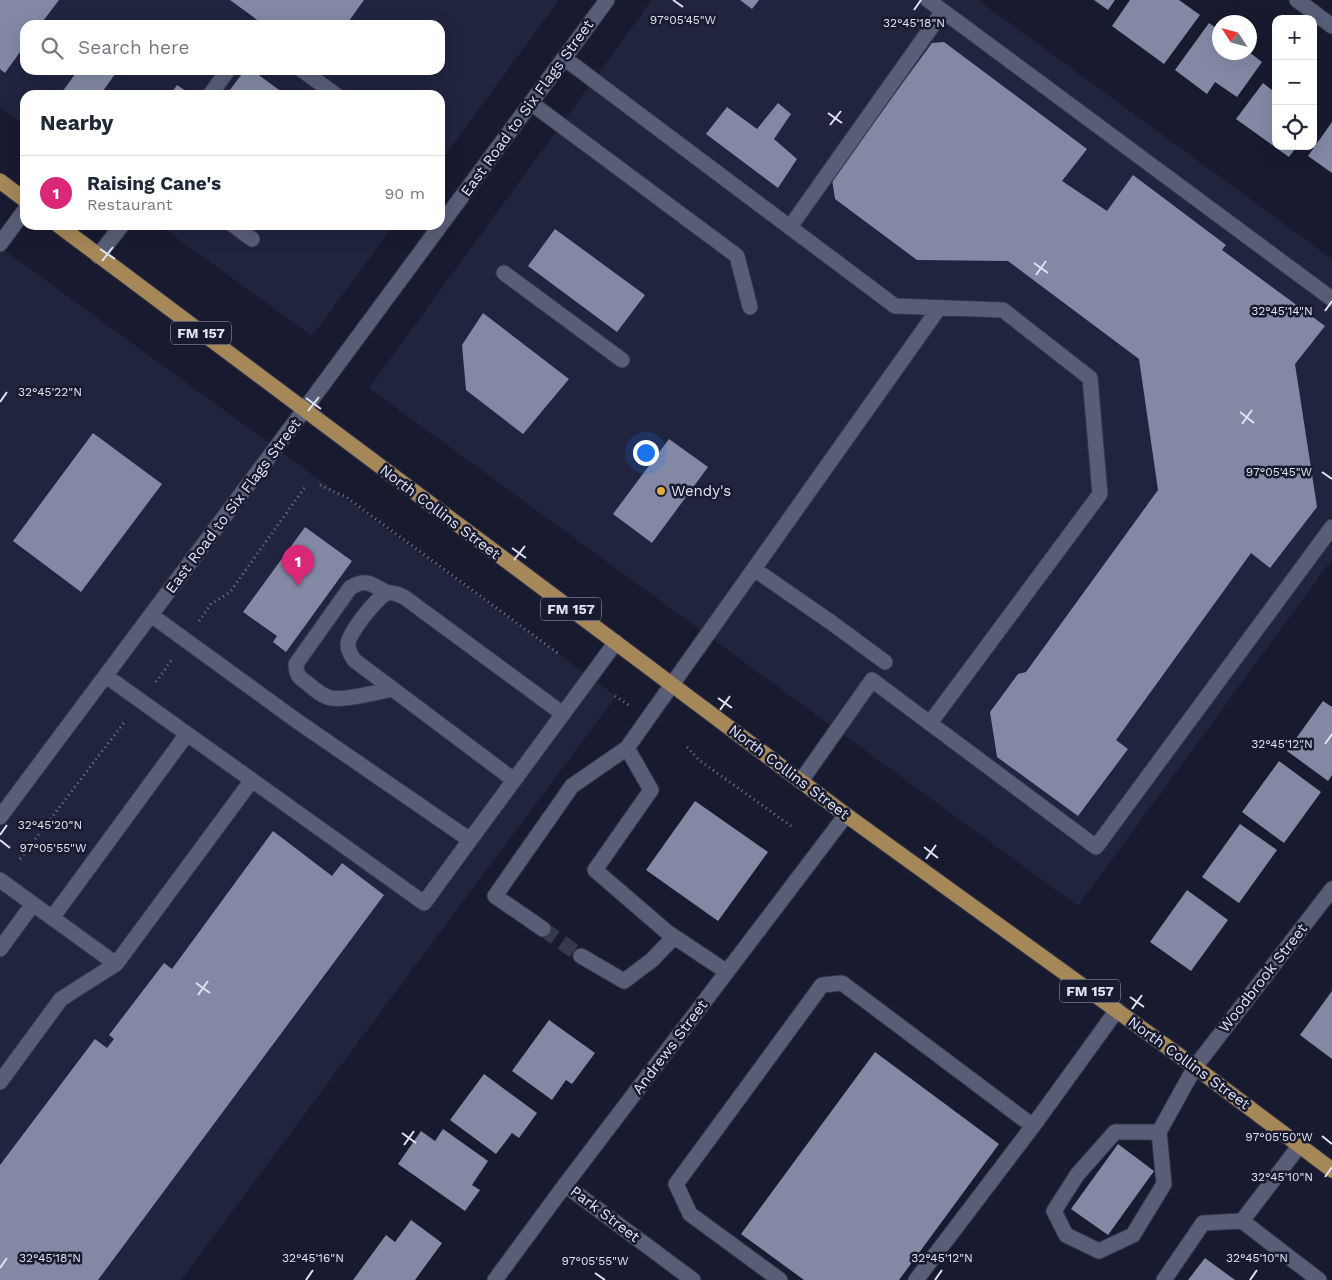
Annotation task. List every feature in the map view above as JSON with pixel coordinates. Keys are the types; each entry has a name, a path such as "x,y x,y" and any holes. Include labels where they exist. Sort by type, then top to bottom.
{"main road":[{"path":"0,181 20,196"},
{"name":"North Collins Street","path":"64,230 846,815 1117,1010 1332,1170"}],"street":[{"name":"East Road to Six Flags Street","path":"445,219 607,0"},
{"path":"928,0 1332,298"},
{"path":"1297,0 1332,26"},
{"path":"790,227 943,11"},
{"path":"564,58 895,306 1003,310 1090,378 1100,494 930,722"},
{"path":"214,90 224,75"},
{"path":"309,75 329,90"},
{"path":"531,103 737,256 750,307"},
{"path":"0,244 20,217"},
{"path":"98,256 118,230"},
{"path":"239,230 252,240"},
{"name":"East Road to Six Flags Street","path":"0,817 437,230"},
{"path":"504,273 622,360"},
{"path":"543,929 495,896 572,786 627,748 939,308"},
{"path":"802,782 872,680 1096,847 1332,527"},
{"path":"754,569 885,662"},
{"path":"393,689 342,698 330,698 299,677 296,672 296,664 350,588 358,582 367,582 387,593 404,597 562,714"},
{"path":"387,593 380,597 350,636 347,645 354,660 514,780"},
{"path":"151,615 297,721 470,840"},
{"path":"106,676 424,903 616,642"},
{"path":"52,918 187,734"},
{"path":"627,748 651,790 594,870 667,932 727,972"},
{"path":"0,1082 61,1000 116,964 252,780"},
{"name":"Andrews Street","path":"496,1280 565,1185 846,815"},
{"path":"0,880 116,964"},
{"name":"Woodbrook Street","path":"1159,1132 1195,1067 1332,889"},
{"path":"0,948 32,904"},
{"path":"581,956 624,981 652,960 674,937"},
{"path":"780,1280 690,1214 676,1184 822,985 842,983 1033,1126"},
{"path":"916,1280 1033,1126 1117,1010"},
{"path":"1115,1132 1159,1132 1164,1184 1133,1235 1099,1251 1066,1235 1054,1211 1077,1175 1115,1132"},
{"path":"1242,1221 1300,1146"},
{"name":"Park Street","path":"565,1185 693,1280"},
{"path":"1164,1280 1203,1223 1242,1221 1319,1280"}],"path":[{"path":"320,485 346,497 559,654"},
{"path":"199,620 211,604 230,592 305,487"},
{"path":"156,682 177,653"},
{"path":"615,696 630,706"},
{"path":"20,859 126,720"},
{"path":"687,748 699,760 790,826"}],"shaded area":[{"path":"0,0 559,0 445,155 445,90 20,90 20,122 0,107"},
{"path":"652,0 978,0 1332,259 1332,559 1078,906 369,388"},
{"path":"166,230 390,230 312,336"},
{"path":"0,247 616,696 181,1280 0,1280"}],"building":[{"path":"0,0 59,0 44,20 20,20 20,52 5,73 0,69"},
{"path":"230,0 364,0 350,20 257,20"},
{"path":"740,0 759,0 752,9"},
{"path":"1094,0 1115,0 1108,10"},
{"path":"1130,0 1179,0 1200,15 1164,64 1112,26"},
{"path":"1209,23 1212,25 1212,60 1257,60 1257,58 1262,62 1237,97 1215,82 1207,94 1175,70"},
{"path":"944,42 1087,149 1062,181 1107,211 1133,175 1226,245 1222,250 1325,326 1295,364 1317,507 1270,568 1251,553 1116,740 1128,749 1078,816 997,757 990,712 1018,674 1026,672 1158,490 1139,359 1008,261 917,260 835,199 832,179 932,43"},
{"path":"74,75 114,75 104,90 64,90"},
{"path":"241,75 259,75 279,90 230,90"},
{"path":"1263,83 1272,90 1272,145 1236,119"},
{"path":"177,85 184,90 174,90"},
{"path":"778,103 791,114 774,139 797,159 778,188 706,134 727,107 757,129"},
{"path":"1332,122 1332,173 1308,156 1312,150 1317,150 1317,143"},
{"path":"1279,150 1294,150 1289,157"},
{"path":"555,229 645,295 617,332 528,266"},
{"path":"483,313 569,379 523,434 466,390 462,345"},
{"path":"93,433 162,484 81,592 13,541"},
{"name":"Wendy's","path":"669,439 708,467 652,543 613,514"},
{"path":"305,527 352,561 286,652 273,642 277,636 243,612"},
{"path":"1323,701 1332,707 1332,775 1328,781 1287,751"},
{"path":"1279,761 1321,792 1284,843 1242,812"},
{"path":"695,801 768,852 718,921 646,870"},
{"path":"1240,824 1277,850 1239,903 1202,877"},
{"path":"273,831 332,876 342,863 384,895 98,1280 0,1280 0,1165 95,1039 107,1048 114,1039 109,1035 164,963 172,969"},
{"path":"1187,890 1228,920 1191,971 1150,942"},
{"path":"1332,991 1332,1059 1300,1035"},
{"path":"549,1020 595,1053 572,1084 566,1080 552,1100 512,1071"},
{"path":"875,1052 999,1144 899,1280 804,1280 741,1234"},
{"path":"484,1074 537,1113 519,1138 512,1133 496,1154 450,1120"},
{"path":"443,1129 488,1161 472,1185 480,1190 465,1211 398,1164 421,1131 435,1141"},
{"path":"1118,1144 1154,1171 1108,1235 1071,1209"},
{"path":"411,1220 442,1243 415,1280 353,1280 386,1235 395,1242"},
{"path":"1205,1258 1235,1280 1188,1280"}],"tunnel":[{"path":"543,929 581,956"}],"place":[{"name":"Wendy's","path":"661,491"},
{"name":"Raising Cane's","path":"298,586"}]}
